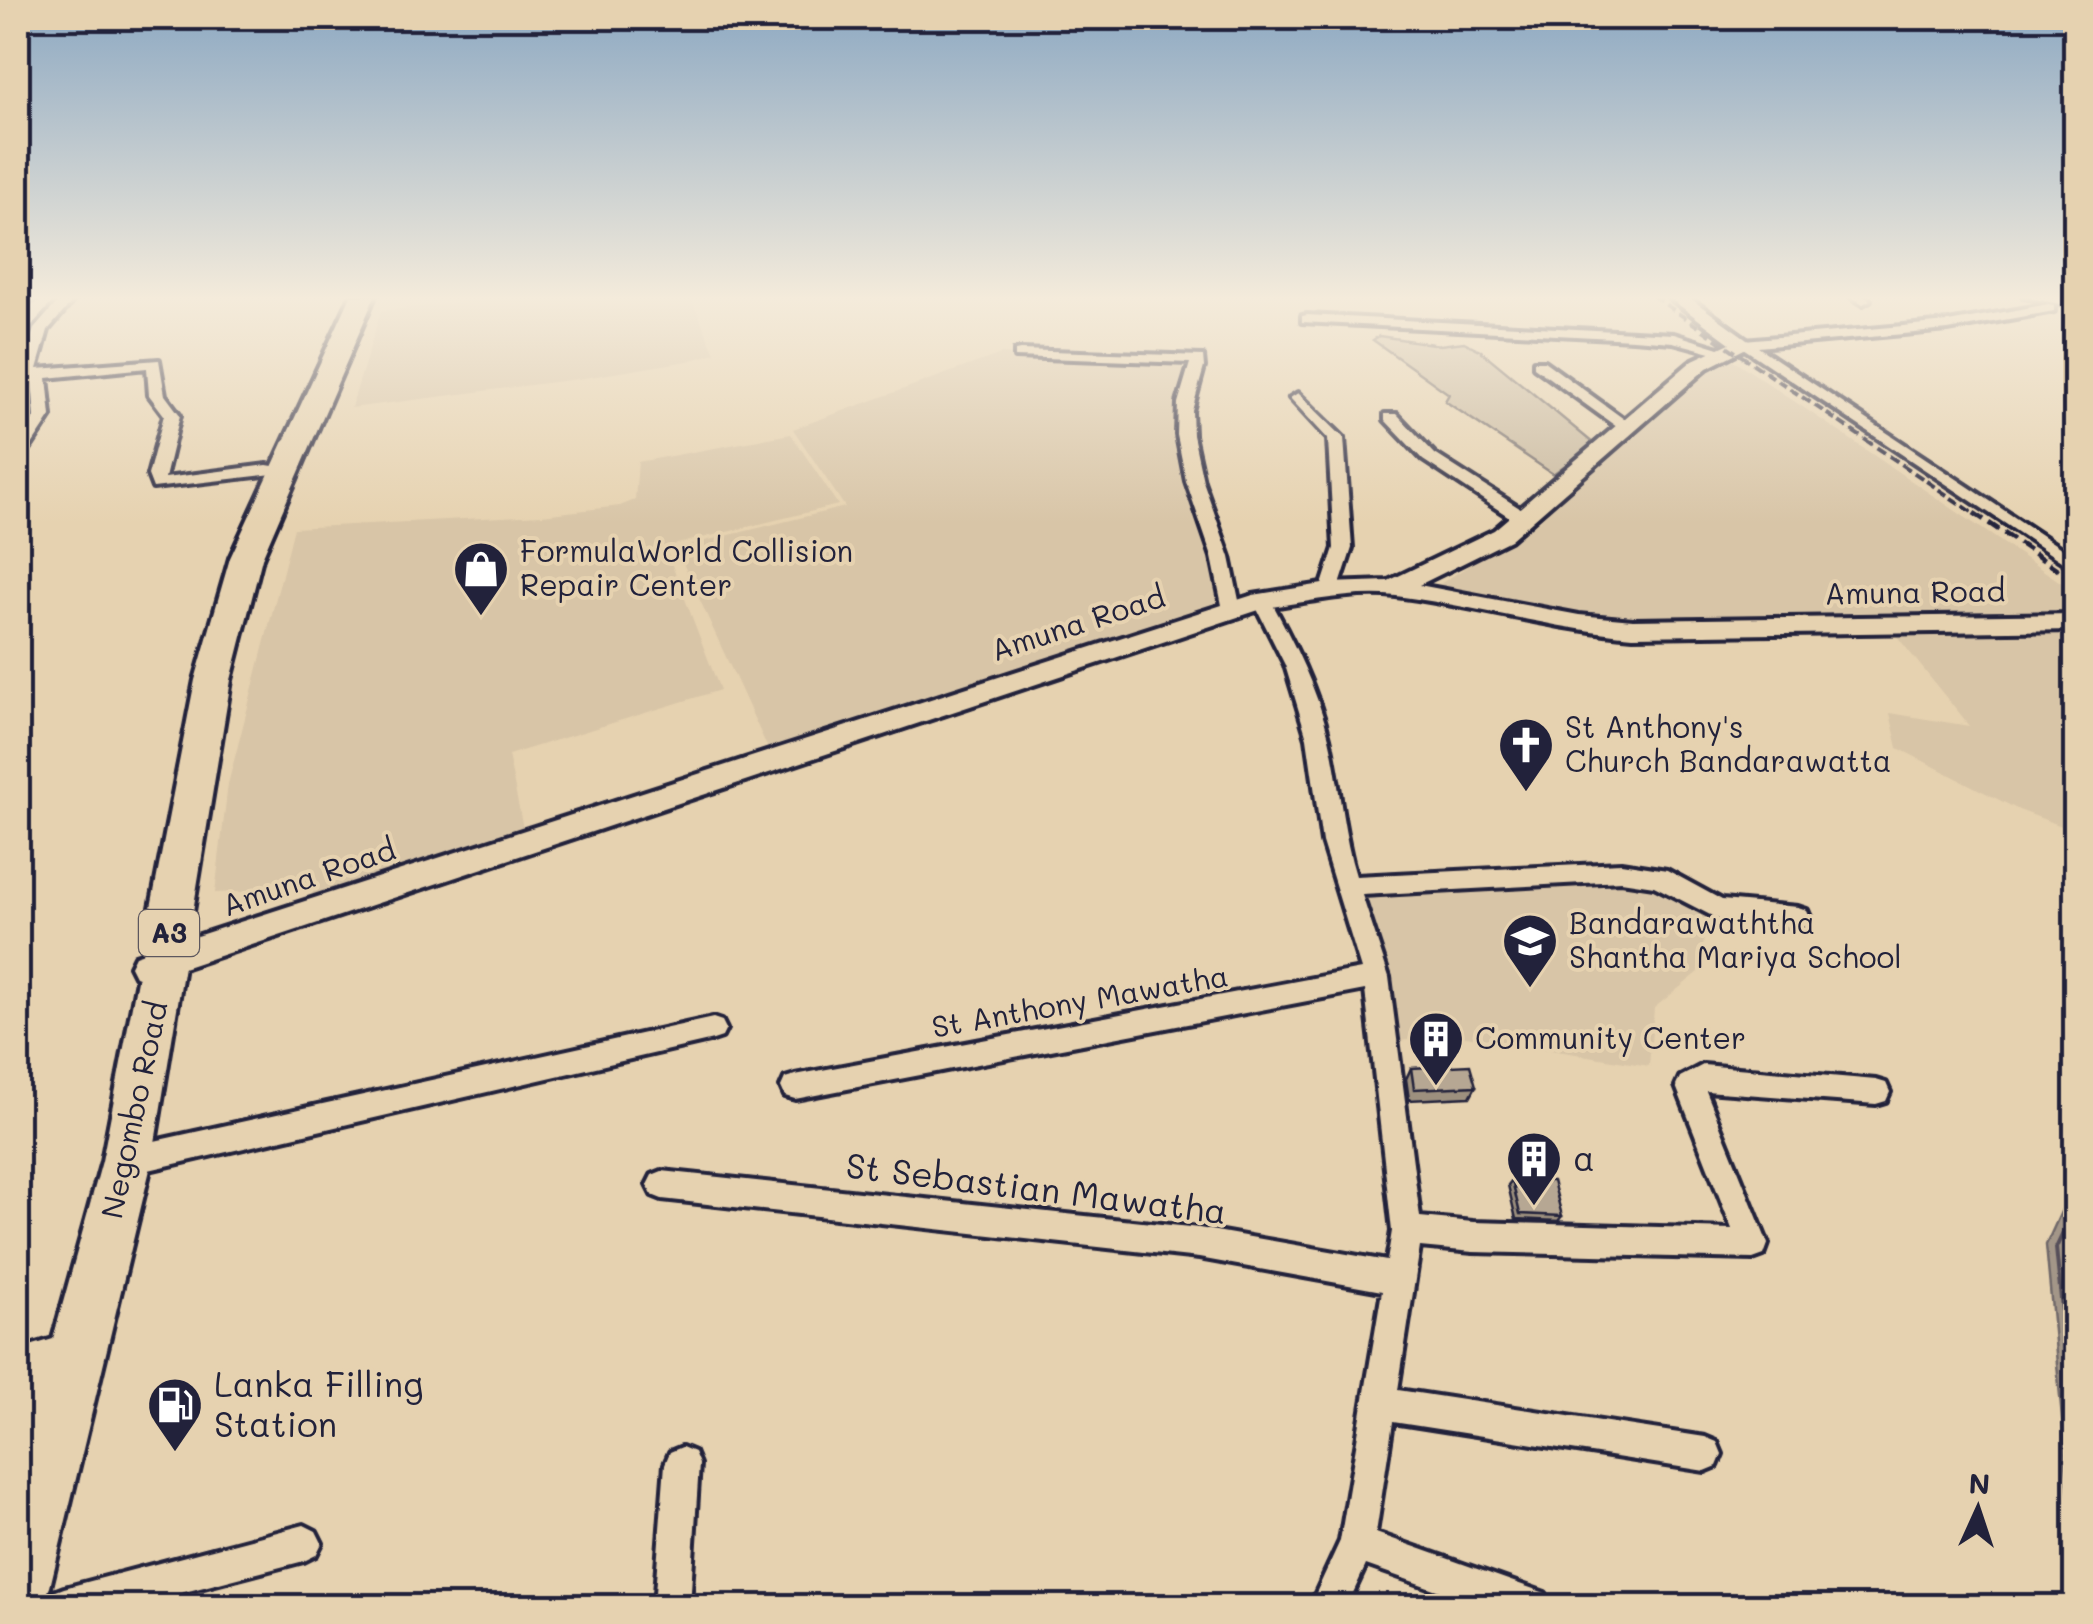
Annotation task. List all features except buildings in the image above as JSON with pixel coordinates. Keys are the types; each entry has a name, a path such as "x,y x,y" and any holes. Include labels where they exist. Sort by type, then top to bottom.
{"highway":[{"name":"Negombo Road","path":"18,1586 127,1162 192,684 226,560 314,372"},
{"name":"Negombo Road","path":"18,1472 102,1166 180,852 213,680 246,558 329,372"}],"street":[{"path":"18,454 42,416 29,374 54,372"},
{"path":"155,372 157,395 172,415 156,475 159,484 267,470"},
{"path":"1196,372 1186,394 1184,418 1190,474 1218,545 1232,610"},
{"path":"1551,372 1628,426"},
{"path":"1393,588 1502,535 1691,372"},
{"path":"1770,372 2076,566"},
{"path":"1298,398 1336,438 1342,548 1329,591"},
{"path":"1391,417 1429,457 1523,518"},
{"name":"Amuna Road","path":"152,965 1262,602 1329,591 1393,588 1579,623 1633,628 2076,622"},
{"path":"1262,602 1295,664 1318,738 1334,842 1376,978 1407,1231 1357,1544 1328,1606"},
{"path":"1349,886 1621,872 1659,877 1718,910 1798,917"},
{"name":"St Anthony Mawatha","path":"796,1087 1376,978"},
{"path":"127,1162 713,1029"},
{"path":"1407,1231 1473,1237 1753,1244 1690,1086 1703,1077 1876,1092"},
{"name":"St Sebastian Mawatha","path":"662,1185 1199,1243 1400,1278"},
{"path":"1382,1404 1705,1454"},
{"path":"672,1606 682,1464"},
{"path":"64,1606 304,1543"},
{"path":"1357,1544 1532,1606"}],"shaded area":[{"path":"362,372 622,372 578,379 351,408"},
{"path":"952,372 1192,372 1191,382 1181,391 1187,433 1180,463 1243,602 770,753 676,548 845,507 793,429"},
{"path":"1418,372 1506,372 1594,444 1553,474 1445,401 1449,394"},
{"path":"1697,372 1751,372 2075,592 2076,615 1630,623 1524,609 1432,589 1538,522 1680,383"},
{"name":"FormulaWorld Collision Repair Center","path":"791,434 838,505 665,547 720,690 508,755 525,838 317,901 310,889 215,893 228,784 294,528 542,515 620,506 635,500 638,462"},
{"path":"2075,630 2075,831 2019,810 1898,748 1890,713 1969,726 1896,635"},
{"name":"Bandarawaththa Shantha Mariya School","path":"1642,879 1709,909 1699,972 1654,1008 1649,1066 1466,1036 1396,1041 1363,894"}],"water":[{"path":"2075,1181 2075,1558 2046,1245"}],"railway":[{"path":"1765,372 1978,516"},
{"path":"1974,513 2076,582"}],"place":[{"name":"FormulaWorld Collision Repair Center","path":"481,618"},
{"name":"St Anthony's Church Bandarawatta","path":"1526,794"},
{"name":"Bandarawaththa Shantha Mariya School","path":"1530,990"},
{"name":"Community Center","path":"1436,1088"},
{"name":"a","path":"1534,1208"},
{"name":"Lanka Filling Station","path":"175,1454"}]}
